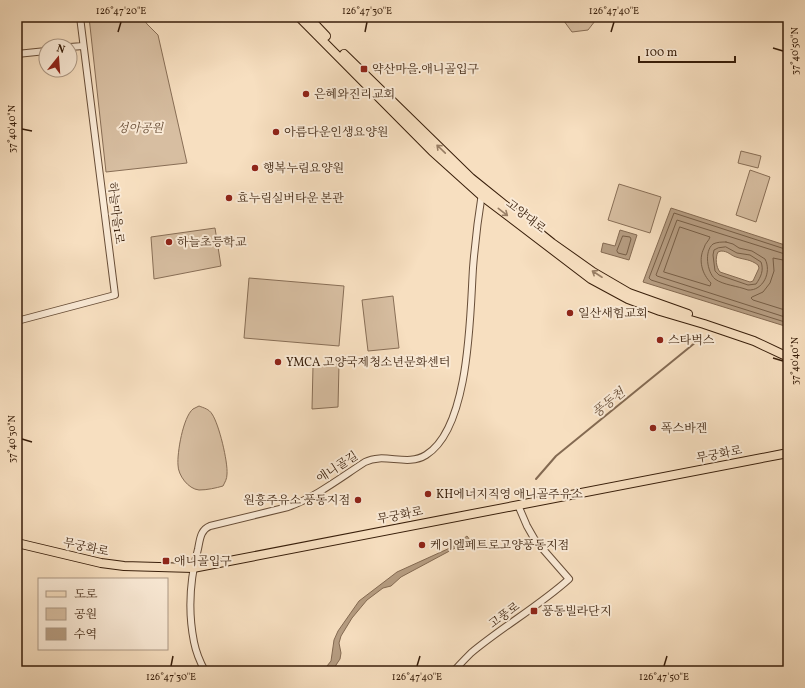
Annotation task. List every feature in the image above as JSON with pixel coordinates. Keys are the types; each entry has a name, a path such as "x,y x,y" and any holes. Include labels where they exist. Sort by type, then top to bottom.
{"main road":[{"name":"고양대로","path":"299,17 427,146 482,196 591,279 628,299 660,311 754,341 788,357"},
{"name":"고양대로","path":"308,17 402,112 466,173 483,188 593,272 629,293 656,304 746,332 788,351"},
{"name":"무궁화로","path":"17,543 101,563 124,566 193,568 788,453"}],"street":[{"path":"78,46 83,46 80,17"},
{"name":"하늘마을1로","path":"17,321 115,295 83,46"},
{"path":"17,54 38,51"},
{"name":"애니골길","path":"205,671 194,642 190,610 193,568 201,534 207,527 298,504 370,459 412,460 426,455 436,446 449,427 460,393 466,358 474,260 483,188"},
{"name":"고풍로","path":"454,671 470,654 554,593 570,579 535,540 518,505"}],"green space":[{"name":"성아공원","path":"89,17 142,17 158,35 187,163 106,172"},
{"path":"561,17 595,17 595,21 588,30 572,32"},
{"path":"741,151 761,156 758,168 738,163"},
{"path":"750,170 770,177 756,222 736,215"},
{"path":"619,184 661,197 650,233 608,220"},
{"path":"215,228 221,266 154,279 151,237"},
{"path":"249,278 344,286 339,346 244,338"},
{"path":"393,296 399,348 368,351 362,300"},
{"path":"339,364 338,407 312,409 313,366"},
{"path":"199,406 209,411 215,419 226,461 227,474 223,486 199,490 191,487 184,481 178,469 178,459 181,436 186,419 193,409"}],"water":[{"path":"671,208 788,246 788,327 643,282","holes":["723,251 758,265 759,268 753,281 750,282 720,272 716,257 718,252"]},
{"path":"620,230 637,235 629,260 601,252 603,243 615,246"},
{"path":"467,536 470,540 401,577 391,586 383,588 367,600 352,618 341,636 339,643 341,653 340,659 332,671 323,671 331,661 334,640 338,631 359,601 397,572 452,547"}],"waterway":[{"name":"풍동천","path":"536,479 556,456 696,342"}],"place":[{"name":"약산마을.애니골입구","path":"364,69"},
{"name":"은혜와진리교회","path":"306,94"},
{"name":"아름다운인생요양원","path":"276,132"},
{"name":"행복누림요양원","path":"255,168"},
{"name":"효누림실버타운 본관","path":"229,198"},
{"name":"하늘초등학교","path":"169,242"},
{"name":"일산새힘교회","path":"570,313"},
{"name":"스타벅스","path":"660,340"},
{"name":"YMCA 고양국제청소년문화센터","path":"278,362"},
{"name":"폭스바겐","path":"653,428"},
{"name":"KH에너지직영 애니골주유소","path":"428,494"},
{"name":"원흥주유소 풍동지점","path":"358,500"},
{"name":"케이엘페트로고양풍동지점","path":"422,545"},
{"name":"애니골입구","path":"166,561"},
{"name":"풍동빌라단지","path":"534,611"}]}
